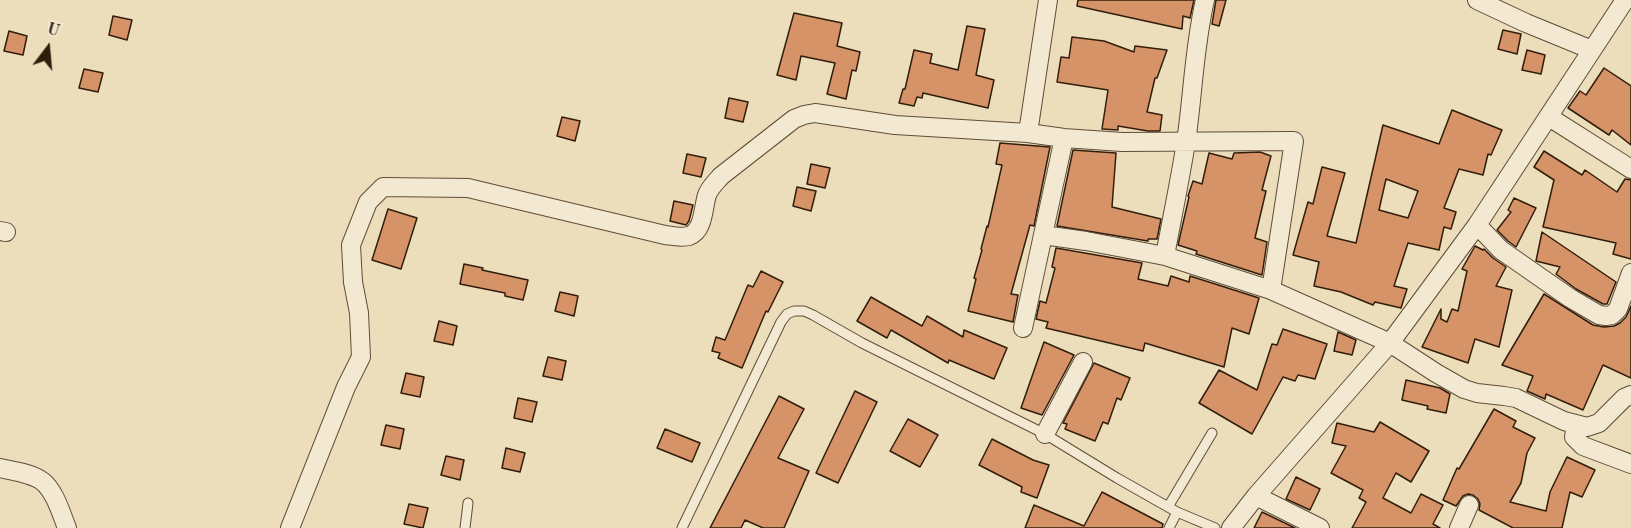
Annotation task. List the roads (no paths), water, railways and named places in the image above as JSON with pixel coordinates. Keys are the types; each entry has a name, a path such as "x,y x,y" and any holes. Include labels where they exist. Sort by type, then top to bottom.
{"street":[{"path":"1028,134 1048,0"},
{"path":"1165,256 1186,142 1193,71 1205,0"},
{"path":"1477,0 1592,50"},
{"path":"1231,528 1256,496 1390,343 1477,225 1625,0"},
{"path":"290,528 346,387 361,357 359,313 353,282 351,245 368,202 383,187 468,188 665,235 690,236 696,231 703,218 707,195 721,176 794,119 815,113 895,125 1122,142 1294,141 1271,290"},
{"path":"1549,117 1631,169"},
{"path":"1023,328 1064,138"},
{"path":"1477,225 1501,250 1570,298 1599,315 1612,315 1618,309 1631,273"},
{"path":"1043,235 1165,256 1271,290 1390,343 1464,389 1516,398 1564,422 1587,427 1599,423 1624,398 1631,395"},
{"path":"1045,434 1083,362"},
{"path":"1576,425 1575,437 1583,446 1631,464"},
{"path":"0,468 34,477 43,482 51,492 67,528"},
{"path":"1256,496 1320,528"},
{"path":"1459,528 1469,505"}],"lane":[{"path":"682,528 781,322 787,314 794,311 804,311 813,315 862,343 1045,434 1172,509 1215,528"},
{"path":"1169,528 1172,509 1212,433"},
{"path":"465,528 468,504"}]}
